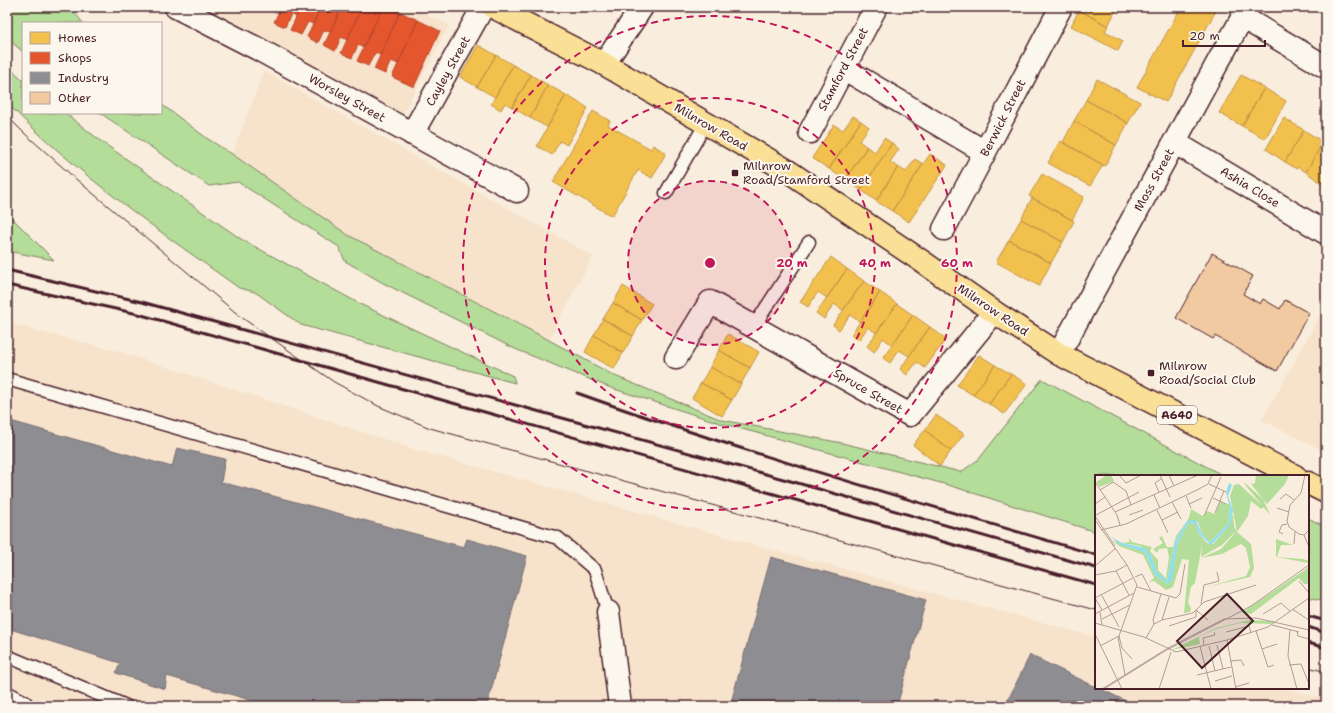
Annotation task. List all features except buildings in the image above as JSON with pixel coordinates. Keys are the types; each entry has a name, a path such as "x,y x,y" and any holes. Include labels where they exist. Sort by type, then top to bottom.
{"main road":[{"name":"Milnrow Road","path":"493,7 604,64 788,171 994,312 1059,354 1293,475"},
{"path":"1309,483 1326,492"}],"street":[{"name":"Worsley Street","path":"176,7 258,49 517,191"},
{"name":"Cayley Street","path":"412,134 483,7"},
{"path":"604,64 642,7"},
{"name":"Stamford Street","path":"810,132 876,7"},
{"name":"Berwick Street","path":"944,229 1060,7"},
{"path":"1245,12 1326,67"},
{"name":"Moss Street","path":"1059,354 1245,12"},
{"path":"843,68 985,152"},
{"name":"Ashia Close","path":"1174,142 1326,233"},
{"name":"Spruce Street","path":"676,358 710,302 910,415 994,312"},
{"path":"608,612 620,706"},
{"path":"7,698 22,706"}],"lane":[{"path":"666,193 706,123"},
{"path":"754,326 809,242"},
{"path":"7,379 558,538 595,570 608,612"},
{"path":"7,656 126,706"}],"shaded area":[{"path":"202,7 412,7 449,25 403,114"},
{"path":"264,71 593,256 549,340 348,235 232,154"},
{"path":"1326,304 1326,452 1262,420"},
{"path":"7,323 118,351 417,450 763,547 1095,637 1095,689 1290,689 1326,699 1326,706 7,706"}],"green space":[{"path":"7,7 70,7 82,22 22,22 22,51 7,38"},
{"path":"7,65 22,79 22,114 66,114 102,142 241,239 362,305 513,376 515,383 301,325 255,292 239,288 119,201 62,154 7,103"},
{"path":"162,105 208,139 232,154 348,235 615,376 722,420 842,443 961,472 979,459 1042,379 1222,475 1095,475 1095,532 948,485 720,423 611,388 515,349 383,283 345,261 339,247 238,182 209,186 101,114 162,114"},
{"path":"7,213 54,260 7,251"},
{"path":"1309,518 1326,527 1326,601 1309,597"}],"tram line":[{"path":"7,116 77,180 241,317 334,382 378,406 430,428 1095,610"},
{"path":"1309,667 1326,672"}],"railway":[{"path":"7,270 142,302 787,480 1095,568"},
{"path":"7,285 138,314 1095,585"},
{"path":"577,393 705,437 1095,555"},
{"path":"1309,616 1326,621"},
{"path":"1309,627 1326,633"},
{"path":"1309,643 1326,648"}],"place":[{"name":"Milnrow Road/Stamford Street","path":"735,173"},
{"name":"Milnrow Road/Social Club","path":"1151,373"}]}
